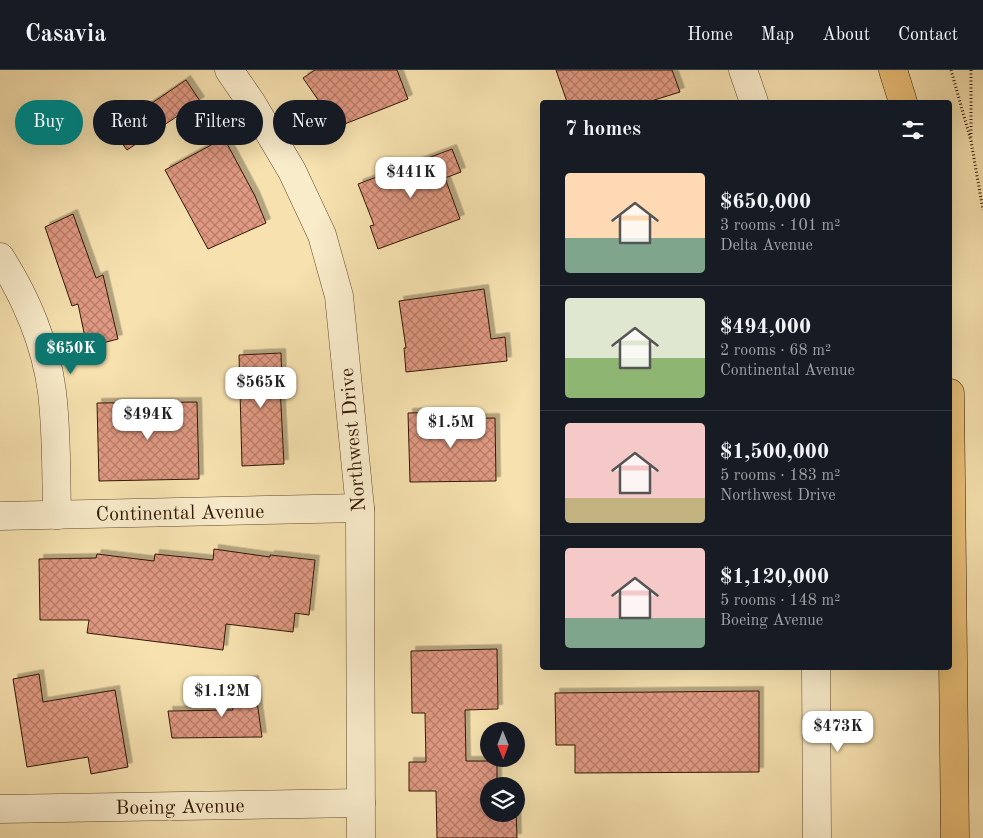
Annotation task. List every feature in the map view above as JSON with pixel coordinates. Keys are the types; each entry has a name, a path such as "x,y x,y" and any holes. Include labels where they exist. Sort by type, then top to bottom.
{"main road":[{"path":"893,70 902,100"},
{"path":"952,541 956,838"}],"street":[{"name":"Northwest Drive","path":"229,70 251,102 292,170 322,235 339,296 360,508 361,838"},
{"path":"743,70 753,100"},
{"path":"0,258 25,302 37,331 46,361 52,391 55,422 57,515"},
{"name":"Continental Avenue","path":"0,516 360,508"},
{"path":"816,670 817,838"},
{"name":"Boeing Avenue","path":"0,809 361,803"}],"path":[{"path":"951,70 971,141 983,210"},
{"path":"970,70 971,141"}],"building":[{"path":"315,70 397,70 408,99 346,123 346,100 318,100 303,78"},
{"path":"556,70 672,70 680,92 654,100 566,100"},
{"path":"186,80 199,100 176,100 176,117 166,124 166,100 156,100"},
{"path":"123,145 134,145 127,150"},
{"path":"211,145 228,145 255,196 266,223 208,249 165,170"},
{"path":"452,149 461,172 445,178 460,219 378,249 370,226 374,225 358,184"},
{"path":"73,214 96,278 103,275 118,339 87,347 78,304 72,306 45,227"},
{"path":"484,289 491,339 505,337 507,361 406,372 404,348 406,348 399,301"},
{"path":"281,353 282,386 280,386 284,464 242,466 239,355"},
{"path":"197,402 199,479 99,481 97,403"},
{"path":"442,412 442,419 495,418 496,481 410,482 408,413"},
{"path":"214,549 270,557 270,555 315,560 309,615 295,613 293,632 226,624 223,650 87,633 89,620 40,620 39,559 96,558 97,554 154,561 155,554 213,560"},
{"path":"497,649 498,709 465,710 466,761 480,761 480,768 497,768 497,777 480,777 480,822 516,822 517,838 437,838 436,791 409,791 409,762 426,762 425,713 412,713 411,651"},
{"path":"39,674 43,702 115,690 128,767 91,774 88,757 27,767 13,679"},
{"path":"254,680 262,737 172,738 168,711 233,710 229,683"},
{"path":"759,691 759,772 575,773 575,745 556,745 555,693"}]}
